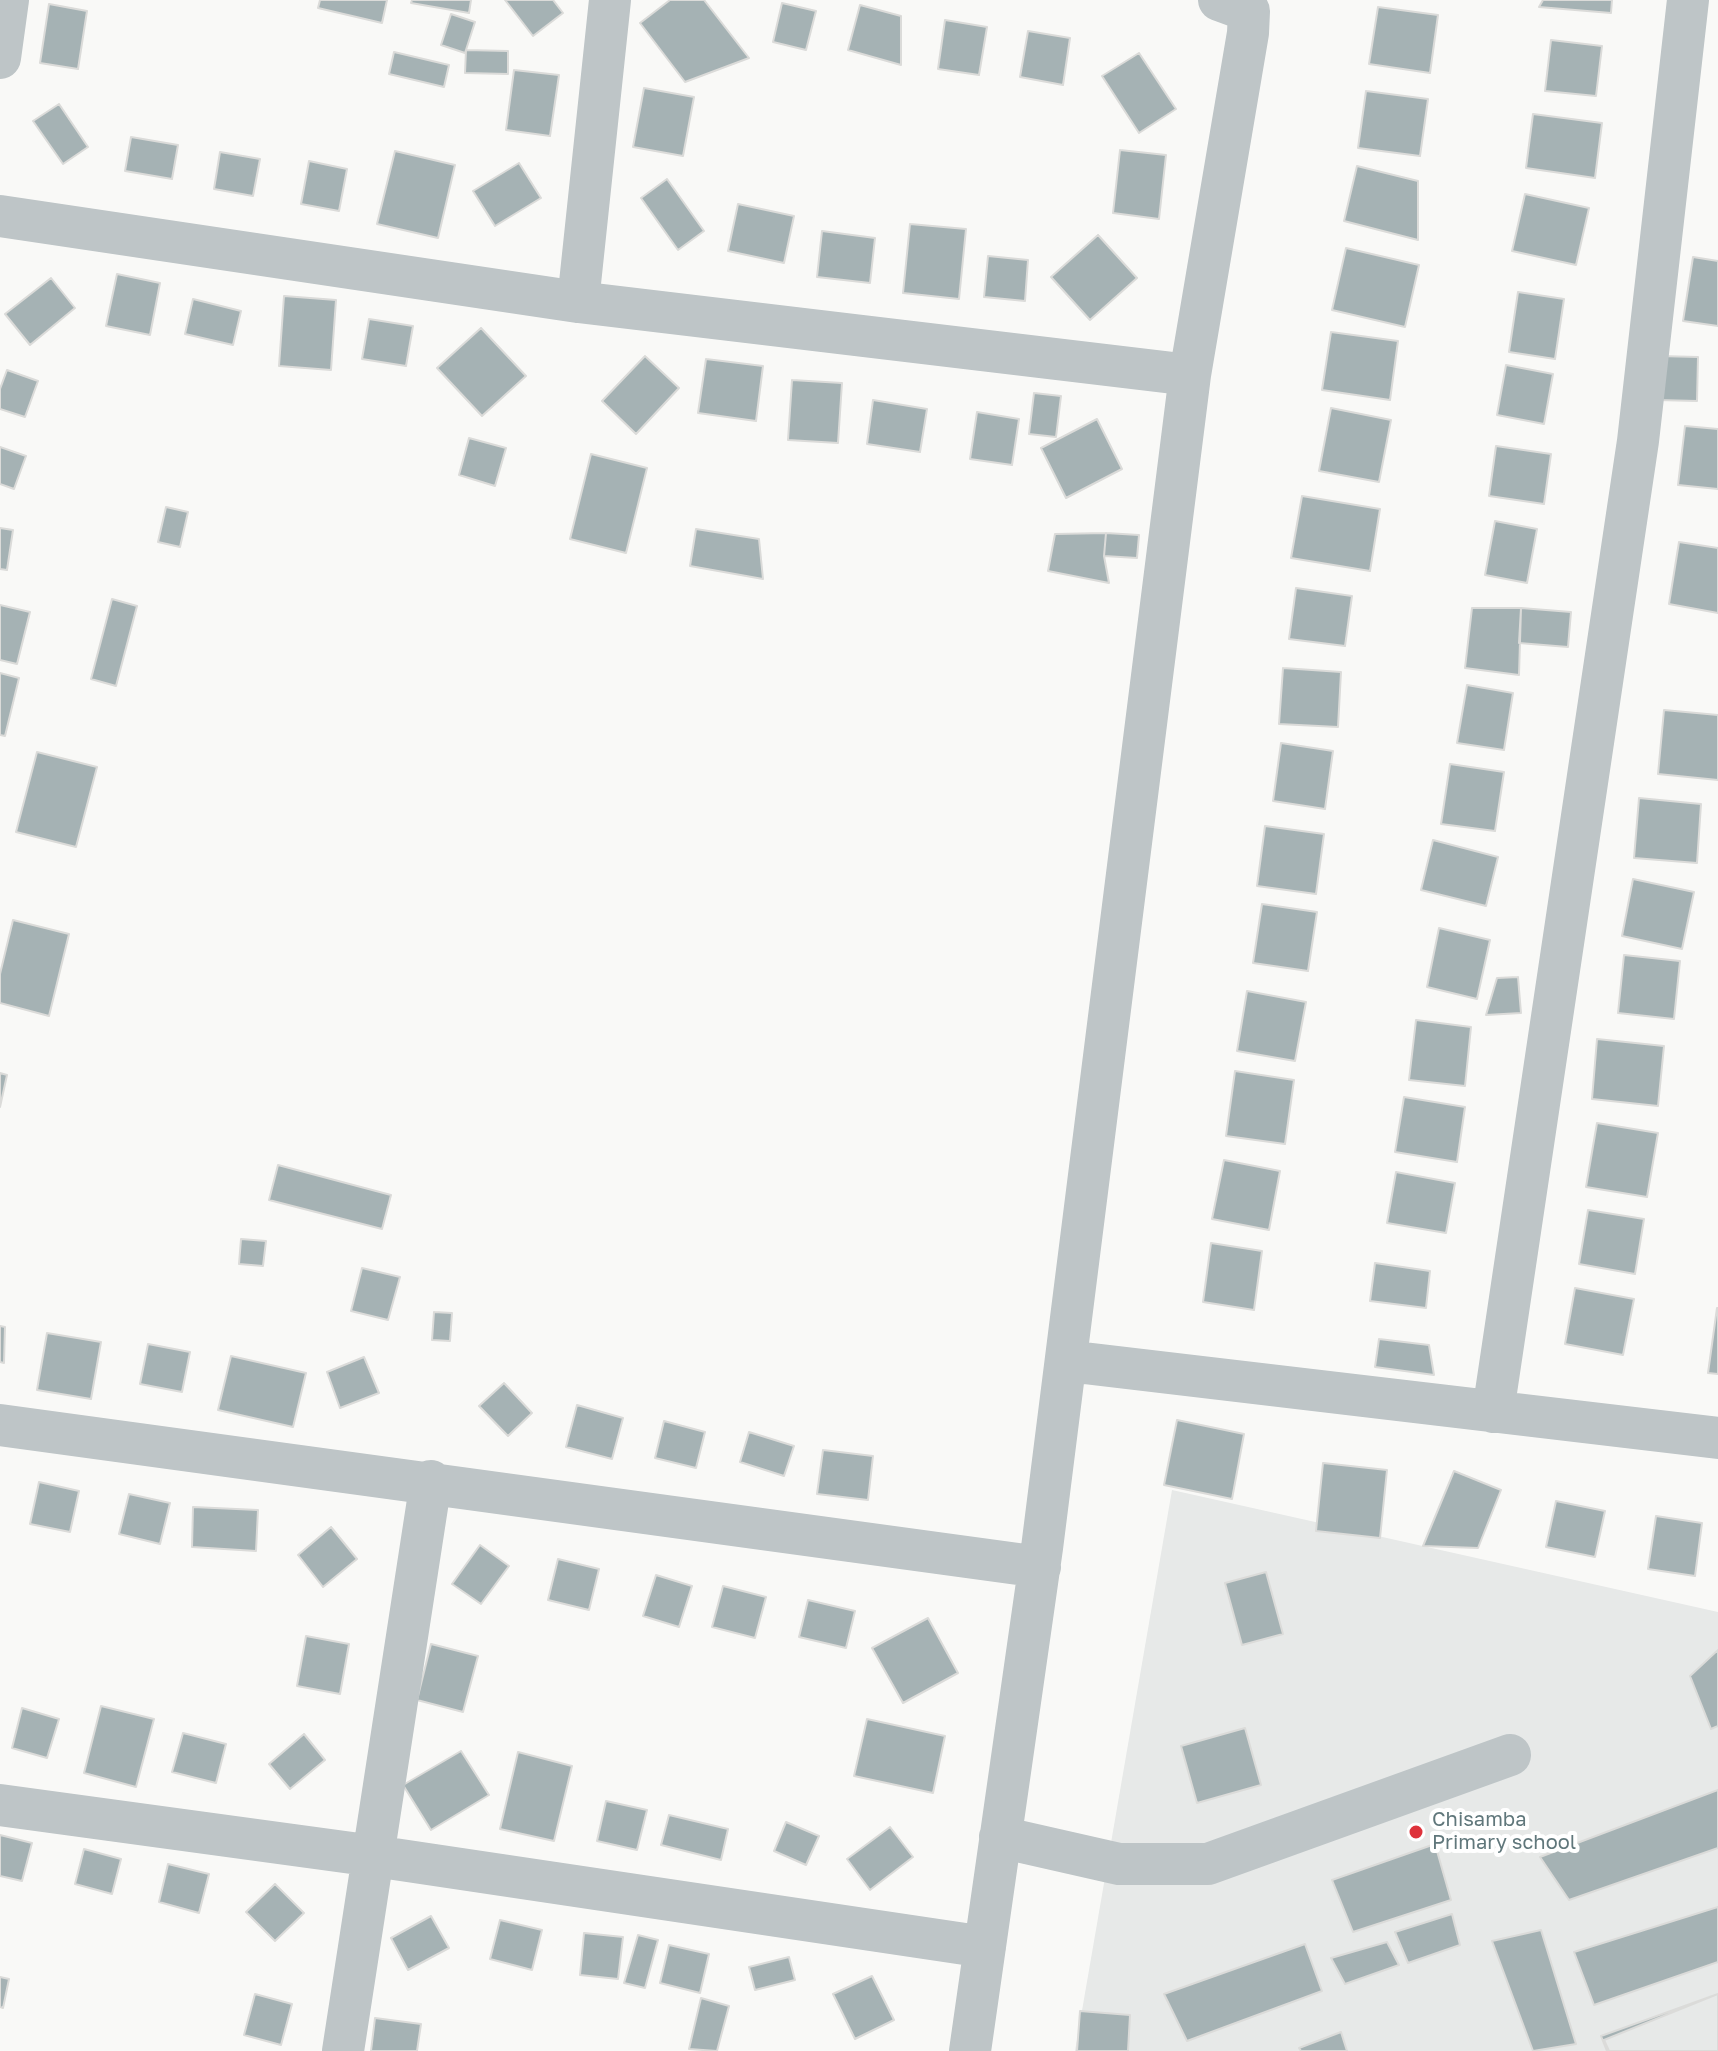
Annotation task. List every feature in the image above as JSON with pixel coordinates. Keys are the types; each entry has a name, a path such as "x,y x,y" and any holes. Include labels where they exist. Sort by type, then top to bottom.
{"street":[{"path":"0,58 8,0"},
{"path":"578,302 610,0"},
{"path":"970,2051 1040,1567 1190,375 1240,4"},
{"path":"1493,1412 1638,441 1697,13"},
{"path":"0,216 578,302 1190,375"},
{"path":"1067,1361 1718,1438"},
{"path":"0,1425 431,1481 1040,1567"},
{"path":"343,2051 431,1481"},
{"path":"1000,1837 1119,1864 1208,1864 1510,1755"},
{"path":"0,1805 374,1856 985,1947"}],"shaded area":[{"name":"Chisamba Primary school","path":"1172,1490 1718,1612 1718,2051 1075,2051"}],"building":[{"path":"320,0 387,0 382,23 318,8"},
{"path":"412,0 471,0 469,13 411,3"},
{"path":"505,0 553,0 563,13 533,36"},
{"path":"670,0 704,0 749,58 685,82 640,23"},
{"path":"1543,0 1612,0 1611,13 1539,7"},
{"path":"782,3 816,11 806,50 773,42"},
{"path":"49,4 87,11 78,69 40,63"},
{"path":"860,5 901,16 901,65 848,50"},
{"path":"1378,7 1438,15 1430,73 1369,64"},
{"path":"451,14 475,22 465,53 441,45"},
{"path":"945,20 987,27 979,75 938,69"},
{"path":"1028,31 1070,38 1063,85 1020,77"},
{"path":"1551,40 1602,46 1596,96 1545,91"},
{"path":"466,50 508,51 508,74 465,73"},
{"path":"394,52 449,65 444,87 389,74"},
{"path":"1139,53 1176,109 1139,133 1102,76"},
{"path":"514,70 559,75 550,136 506,130"},
{"path":"644,88 694,97 683,156 633,147"},
{"path":"1366,91 1428,99 1420,156 1358,148"},
{"path":"59,104 88,147 63,164 33,121"},
{"path":"1533,114 1602,123 1595,178 1526,168"},
{"path":"131,137 178,145 172,179 125,171"},
{"path":"1120,150 1166,155 1159,219 1113,213"},
{"path":"395,151 455,165 438,238 377,224"},
{"path":"220,152 260,159 253,196 214,189"},
{"path":"309,161 347,169 339,211 301,204"},
{"path":"519,163 541,198 495,226 473,191"},
{"path":"1357,166 1418,181 1418,240 1344,221"},
{"path":"667,179 704,231 678,250 641,198"},
{"path":"1525,194 1589,208 1576,265 1512,251"},
{"path":"738,204 794,216 784,263 728,251"},
{"path":"910,224 966,229 959,299 903,293"},
{"path":"822,231 875,238 870,283 817,277"},
{"path":"1098,235 1137,278 1090,320 1051,277"},
{"path":"1346,248 1419,265 1405,327 1332,310"},
{"path":"988,256 1028,260 1025,301 984,297"},
{"path":"1693,257 1718,261 1718,326 1683,321"},
{"path":"117,274 160,283 150,335 106,326"},
{"path":"51,278 75,308 30,345 5,314"},
{"path":"1518,292 1564,299 1555,359 1509,352"},
{"path":"284,296 336,300 331,370 279,366"},
{"path":"193,299 241,311 233,345 185,334"},
{"path":"369,319 413,326 406,366 362,359"},
{"path":"481,328 526,376 482,416 437,368"},
{"path":"1331,332 1398,341 1390,400 1322,390"},
{"path":"645,356 679,388 636,434 602,401"},
{"path":"1659,356 1698,357 1697,401 1657,400"},
{"path":"706,359 763,366 756,421 698,413"},
{"path":"1506,365 1553,374 1544,424 1497,415"},
{"path":"7,370 38,381 25,417 0,409 0,389"},
{"path":"792,380 842,383 838,443 788,440"},
{"path":"1034,393 1061,396 1056,437 1029,434"},
{"path":"873,400 927,409 920,452 867,444"},
{"path":"1331,408 1391,420 1379,482 1319,471"},
{"path":"977,412 1019,419 1012,465 970,459"},
{"path":"1097,419 1122,469 1066,498 1041,448"},
{"path":"1685,426 1718,429 1718,489 1678,485"},
{"path":"469,438 506,448 495,486 459,475"},
{"path":"1496,446 1551,454 1544,504 1489,496"},
{"path":"0,447 26,456 14,489 0,484"},
{"path":"591,454 647,468 626,553 570,539"},
{"path":"1302,496 1380,509 1370,571 1291,558"},
{"path":"166,507 188,512 180,547 158,542"},
{"path":"1495,521 1537,529 1527,583 1485,575"},
{"path":"0,528 13,530 7,570 0,569"},
{"path":"696,529 759,539 763,579 690,566"},
{"path":"1106,533 1104,556 1109,583 1048,571 1055,534"},
{"path":"1106,533 1139,535 1137,558 1104,556"},
{"path":"1679,542 1718,548 1718,613 1669,604"},
{"path":"1296,588 1352,596 1345,646 1289,639"},
{"path":"112,599 137,606 116,686 91,679"},
{"path":"0,605 30,612 17,664 0,660"},
{"path":"1472,608 1521,608 1519,675 1465,668"},
{"path":"1521,608 1571,612 1568,647 1519,643"},
{"path":"1283,668 1341,672 1338,727 1279,724"},
{"path":"0,673 19,678 5,736 0,735"},
{"path":"1467,685 1513,693 1504,750 1457,743"},
{"path":"1664,710 1718,715 1718,780 1658,774"},
{"path":"1281,743 1333,751 1325,809 1273,801"},
{"path":"37,752 97,767 76,847 16,832"},
{"path":"1450,764 1504,772 1495,831 1441,824"},
{"path":"1639,798 1701,804 1697,863 1634,858"},
{"path":"1265,826 1324,834 1316,894 1257,886"},
{"path":"1433,840 1498,857 1486,906 1421,890"},
{"path":"1633,879 1694,892 1682,949 1622,936"},
{"path":"1262,904 1317,912 1308,971 1253,963"},
{"path":"13,920 69,934 49,1016 0,1003 0,974"},
{"path":"1439,928 1490,940 1477,999 1427,987"},
{"path":"1624,955 1680,961 1674,1019 1618,1013"},
{"path":"1518,977 1521,1013 1486,1015 1497,978"},
{"path":"1247,991 1306,1002 1295,1061 1237,1051"},
{"path":"1416,1020 1471,1027 1465,1086 1409,1080"},
{"path":"1597,1039 1664,1046 1658,1106 1592,1099"},
{"path":"1235,1071 1294,1080 1285,1144 1226,1136"},
{"path":"0,1073 7,1075 0,1107"},
{"path":"1404,1097 1465,1107 1457,1162 1395,1152"},
{"path":"1597,1123 1658,1133 1647,1197 1586,1187"},
{"path":"1224,1160 1280,1171 1269,1230 1212,1219"},
{"path":"278,1165 391,1195 382,1229 269,1200"},
{"path":"1396,1172 1455,1183 1446,1233 1387,1223"},
{"path":"1588,1210 1644,1219 1635,1274 1579,1264"},
{"path":"241,1239 266,1241 263,1266 239,1264"},
{"path":"1211,1243 1262,1251 1254,1310 1203,1302"},
{"path":"1375,1263 1430,1271 1426,1308 1370,1301"},
{"path":"362,1268 400,1277 388,1320 351,1311"},
{"path":"1575,1288 1634,1299 1623,1355 1565,1344"},
{"path":"1718,1308 1718,1374 1708,1373"},
{"path":"434,1312 452,1313 450,1341 432,1340"},
{"path":"0,1326 5,1327 4,1363 0,1362"},
{"path":"47,1333 101,1342 91,1399 37,1390"},
{"path":"1379,1339 1429,1345 1434,1375 1375,1367"},
{"path":"148,1344 190,1352 182,1392 140,1384"},
{"path":"231,1356 306,1373 293,1427 218,1410"},
{"path":"364,1357 379,1393 340,1408 327,1372"},
{"path":"504,1383 532,1413 508,1436 479,1406"},
{"path":"577,1405 623,1418 612,1459 566,1447"},
{"path":"1177,1420 1244,1434 1232,1499 1164,1485"},
{"path":"664,1421 705,1432 696,1468 655,1458"},
{"path":"749,1432 794,1446 784,1476 740,1462"},
{"path":"823,1450 873,1456 868,1500 817,1494"},
{"path":"1323,1463 1387,1470 1380,1538 1316,1531"},
{"path":"1454,1471 1501,1490 1478,1548 1423,1546"},
{"path":"39,1482 79,1491 70,1532 30,1524"},
{"path":"129,1494 170,1503 160,1544 119,1534"},
{"path":"1556,1501 1605,1511 1595,1557 1546,1547"},
{"path":"193,1507 258,1510 256,1551 192,1547"},
{"path":"1656,1516 1702,1523 1695,1576 1648,1569"},
{"path":"331,1527 357,1559 323,1587 298,1555"},
{"path":"480,1545 509,1566 481,1604 452,1584"},
{"path":"558,1559 599,1569 589,1610 548,1600"},
{"path":"1266,1572 1283,1634 1242,1645 1225,1583"},
{"path":"656,1575 692,1586 679,1627 643,1616"},
{"path":"723,1586 766,1597 755,1638 712,1627"},
{"path":"808,1600 855,1611 846,1648 799,1637"},
{"path":"928,1618 958,1673 903,1703 872,1648"},
{"path":"306,1636 349,1644 340,1694 297,1686"},
{"path":"431,1644 478,1656 463,1712 417,1700"},
{"path":"1718,1650 1718,1726 1711,1729 1690,1676"},
{"path":"101,1706 154,1719 136,1787 84,1773"},
{"path":"22,1708 59,1719 47,1758 12,1748"},
{"path":"867,1719 945,1736 933,1793 854,1776"},
{"path":"1245,1728 1261,1785 1197,1803 1181,1746"},
{"path":"183,1733 226,1744 216,1783 172,1772"},
{"path":"304,1734 325,1760 290,1789 269,1764"},
{"path":"461,1751 489,1795 431,1830 403,1785"},
{"path":"518,1752 572,1766 554,1841 500,1829"},
{"path":"1718,1790 1718,1848 1569,1900 1540,1857"},
{"path":"606,1801 647,1810 637,1850 597,1841"},
{"path":"669,1815 728,1829 721,1860 661,1845"},
{"path":"786,1822 819,1836 806,1865 774,1851"},
{"path":"890,1827 913,1857 870,1890 847,1859"},
{"path":"0,1835 32,1843 22,1881 0,1876"},
{"path":"1435,1844 1451,1900 1353,1932 1332,1880"},
{"path":"84,1849 121,1859 112,1894 75,1884"},
{"path":"168,1864 209,1874 199,1913 159,1902"},
{"path":"275,1884 304,1913 275,1941 246,1912"},
{"path":"1718,1907 1718,1962 1594,2005 1574,1952"},
{"path":"1452,1914 1460,1945 1408,1963 1395,1932"},
{"path":"431,1916 449,1948 408,1970 391,1938"},
{"path":"500,1920 542,1930 532,1970 490,1959"},
{"path":"1541,1930 1576,2044 1533,2051 1492,1941"},
{"path":"584,1933 623,1937 618,1979 580,1975"},
{"path":"638,1935 658,1940 645,1988 624,1983"},
{"path":"1387,1942 1399,1965 1345,1984 1331,1958"},
{"path":"1305,1944 1322,1991 1187,2041 1164,1994"},
{"path":"669,1945 709,1954 700,1993 660,1983"},
{"path":"789,1957 795,1980 755,1990 749,1967"},
{"path":"872,1976 894,2020 855,2039 833,1994"},
{"path":"0,1977 9,1979 3,2008 0,2007"},
{"path":"255,1994 292,2004 281,2045 244,2035"},
{"path":"1718,1994 1718,2051 1609,2051 1604,2040"},
{"path":"1718,1994 1718,2051 1607,2051 1601,2036"},
{"path":"701,1998 729,2006 717,2051 689,2049"},
{"path":"1080,2011 1130,2015 1128,2051 1077,2051"},
{"path":"375,2018 421,2024 417,2051 371,2051"},
{"path":"1341,2032 1347,2051 1301,2051 1299,2048"}],"place":[{"name":"Chisamba Primary school","path":"1416,1832"}]}
